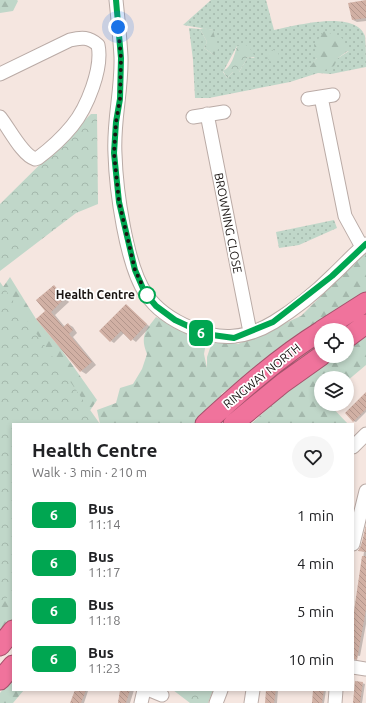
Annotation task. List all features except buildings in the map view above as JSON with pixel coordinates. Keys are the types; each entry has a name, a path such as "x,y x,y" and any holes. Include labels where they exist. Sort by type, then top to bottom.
{"highway":[{"name":"RINGWAY NORTH","path":"333,323 366,302"},
{"path":"354,333 366,324"},
{"name":"RINGWAY NORTH","path":"205,423 236,396 314,335"},
{"name":"RINGWAY NORTH","path":"234,423 282,383 314,361"},
{"path":"0,646 12,631"},
{"path":"0,680 12,666"}],"street":[{"path":"116,0 121,58 120,99 116,122 114,153 119,202 125,231 140,284 156,306 186,326 214,336 234,338 273,322 302,301 332,276 364,245 345,216 327,96 308,99"},
{"path":"0,74 70,40 81,37 88,38 98,45 100,60 96,79 85,104 73,125 38,158 35,159 25,153 0,117"},
{"path":"193,117 224,112"},
{"name":"BROWNING CLOSE","path":"207,114 250,332"},
{"path":"354,446 366,434"},
{"path":"354,540 366,491"},
{"path":"354,668 366,669"},
{"path":"141,703 144,691"},
{"path":"216,703 221,691"},
{"path":"251,703 253,691"},
{"path":"335,703 336,691"}],"green space":[{"path":"0,0 18,1 13,11 0,13"},
{"path":"211,0 266,0 274,30 324,21 350,23 359,28 365,36 366,67 331,74 318,73 290,82 209,98 195,98 193,60 189,28 200,29 207,42 204,48 214,55 213,30 183,25","holes":["237,46 255,58 248,57 239,72 233,72 227,78 223,72","349,51 338,58 308,70 317,58"]},
{"path":"204,28 213,30 218,50 214,55 204,48 207,42 200,29"},
{"path":"324,31 342,38 349,50 338,58 334,66 318,73 307,70 317,58 314,45"},
{"path":"246,45 255,57 248,57 239,72 233,72 227,78 223,71 231,64 237,46"},
{"path":"273,50 277,52 279,56 277,60 273,62 269,60 267,56 269,52"},
{"path":"91,114 97,114 98,204 76,213 0,271 0,204"},
{"path":"334,220 337,228 299,245 279,248 276,232"},
{"path":"366,251 366,292 322,323 314,323 314,329 221,394 223,400 198,423 100,423 97,410 116,403 120,388 133,384 142,369 147,354 144,343 146,330 156,317 206,343 204,354 207,368 207,357 214,336 238,344 301,316"},
{"path":"10,277 36,319 61,349 97,400 89,412 9,298 3,287"},
{"path":"0,282 99,423 12,423 12,592 0,605"},
{"path":"366,334 366,365 354,375 354,371 317,371 327,363 354,363 354,343"},
{"path":"314,373 314,411 336,411 347,423 252,423 281,397"},
{"path":"12,564 12,623 0,638 0,571"},
{"path":"12,678 12,691 23,691 13,703 0,703 0,693"},
{"path":"174,691 213,691 208,703 190,703"}],"bus line":[{"name":"6","path":"116,0 121,58 120,99 116,122 114,153 119,202 135,270 145,293 156,306 175,320 205,334 234,338 273,322 302,301 332,276 366,244"}],"place":[{"name":"Health Centre","path":"147,295"}],"route":[{"path":"118,27 121,58 120,99 116,122 114,153 119,202 135,270 140,284 147,295"}]}
